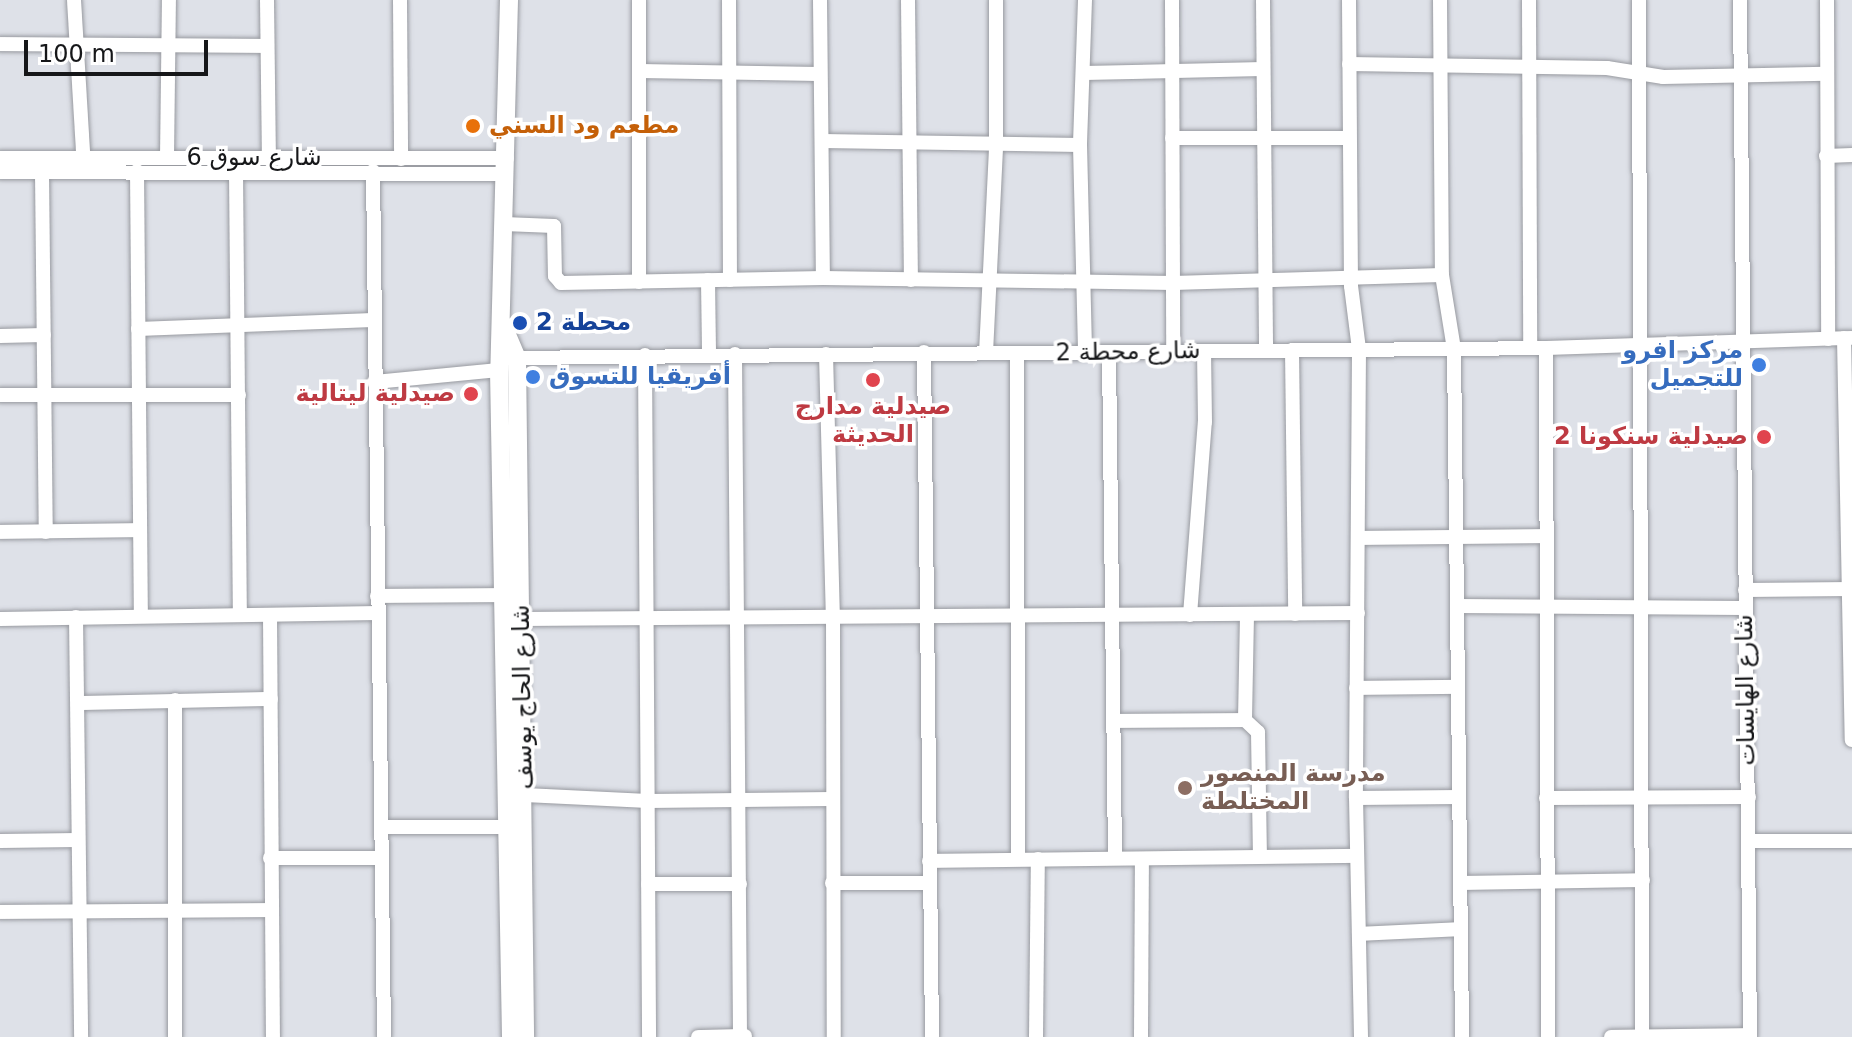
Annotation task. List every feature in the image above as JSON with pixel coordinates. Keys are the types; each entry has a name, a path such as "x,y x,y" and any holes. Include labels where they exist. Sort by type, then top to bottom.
{"main road":[{"path":"505,362 499,316 507,166 509,0"},
{"name":"شارع الحاج يوسف","path":"505,362 511,1037"},
{"name":"شارع الحاج يوسف","path":"505,362 521,619 525,1037"}],"street":[{"path":"74,0 74,45 84,164"},
{"path":"167,158 169,0"},
{"path":"267,0 269,159"},
{"path":"400,0 401,159"},
{"path":"639,0 639,282"},
{"path":"729,0 730,280"},
{"path":"820,0 818,74 823,141 823,278"},
{"path":"908,0 911,280"},
{"path":"986,353 996,145 996,0"},
{"path":"1085,0 1080,145 1085,353"},
{"path":"1172,0 1173,351"},
{"path":"1263,0 1263,139 1269,279 1266,350"},
{"path":"1349,0 1348,138 1352,278 1359,349 1361,538 1356,798 1361,1037"},
{"path":"1440,0 1442,275 1454,349 1462,1037"},
{"path":"1529,0 1546,536 1548,1037"},
{"path":"1639,0 1644,610 1642,1036"},
{"name":"شارع الهايسات","path":"1740,0 1740,343 1749,797 1750,1036"},
{"path":"1827,0 1828,339"},
{"path":"0,44 267,46"},
{"path":"1349,64 1529,65 1640,74 1826,74"},
{"path":"1084,73 1263,69"},
{"path":"640,71 818,74"},
{"path":"1172,138 1348,138"},
{"path":"823,141 1080,145"},
{"path":"1826,156 1852,155"},
{"name":"شارع سوق 6","path":"0,158 137,171 373,171 507,166"},
{"name":"شارع سوق 6","path":"0,172 42,172 84,164 167,158 401,159 507,166"},
{"path":"137,171 141,616"},
{"path":"236,171 240,615"},
{"path":"373,171 384,1037"},
{"path":"42,172 46,532"},
{"path":"504,224 554,226 555,276 561,283 823,278 1173,283 1442,275"},
{"path":"708,280 709,355"},
{"path":"138,329 373,320"},
{"path":"0,336 44,335"},
{"path":"1848,338 1852,740"},
{"name":"شارع محطة 2","path":"374,382 505,362 645,355 1538,348 1848,338"},
{"path":"1292,350 1295,614"},
{"path":"1190,615 1205,422 1204,351"},
{"path":"924,352 924,613 932,1037"},
{"path":"1109,352 1115,858"},
{"path":"698,1037 743,1036 735,354"},
{"path":"826,354 833,614 834,1037"},
{"path":"1017,354 1018,859"},
{"path":"645,355 649,1037"},
{"path":"0,395 239,395"},
{"path":"0,532 140,530"},
{"path":"1361,538 1546,536"},
{"path":"1745,590 1851,589"},
{"path":"377,596 505,595"},
{"path":"1457,606 1644,610 1744,608"},
{"path":"521,619 1112,611 1190,615 1358,613"},
{"path":"0,619 378,613"},
{"path":"270,615 273,1037"},
{"path":"1245,720 1247,615"},
{"path":"76,617 81,1037"},
{"path":"1356,688 1457,687"},
{"path":"78,703 271,699"},
{"path":"175,700 175,1037"},
{"path":"1113,721 1245,720 1258,732 1260,856"},
{"path":"525,795 648,801 832,799"},
{"path":"1356,798 1459,797"},
{"path":"1546,798 1749,797"},
{"path":"381,827 510,827"},
{"path":"0,841 78,840"},
{"path":"1749,841 1852,841"},
{"path":"929,861 1357,856"},
{"path":"270,858 381,858"},
{"path":"1036,1037 1038,859"},
{"path":"1141,1037 1142,859"},
{"path":"1460,883 1643,880"},
{"path":"832,883 929,883"},
{"path":"648,884 740,884"},
{"path":"0,912 271,910"},
{"path":"1359,934 1461,929"},
{"path":"1611,1037 1750,1036"}],"place":[{"name":"مطعم ود السني","path":"473,126"},
{"name":"محطة 2","path":"520,323"},
{"name":"مركز افرو للتجميل","path":"1759,365"},
{"name":"أفريقيا للتسوق","path":"533,377"},
{"name":"صيدلية مدارج الحديثة","path":"873,380"},
{"name":"صيدلية ليتالية","path":"471,394"},
{"name":"صيدلية سنكونا 2","path":"1764,437"},
{"name":"مدرسة المنصور المختلطة","path":"1185,788"}]}
